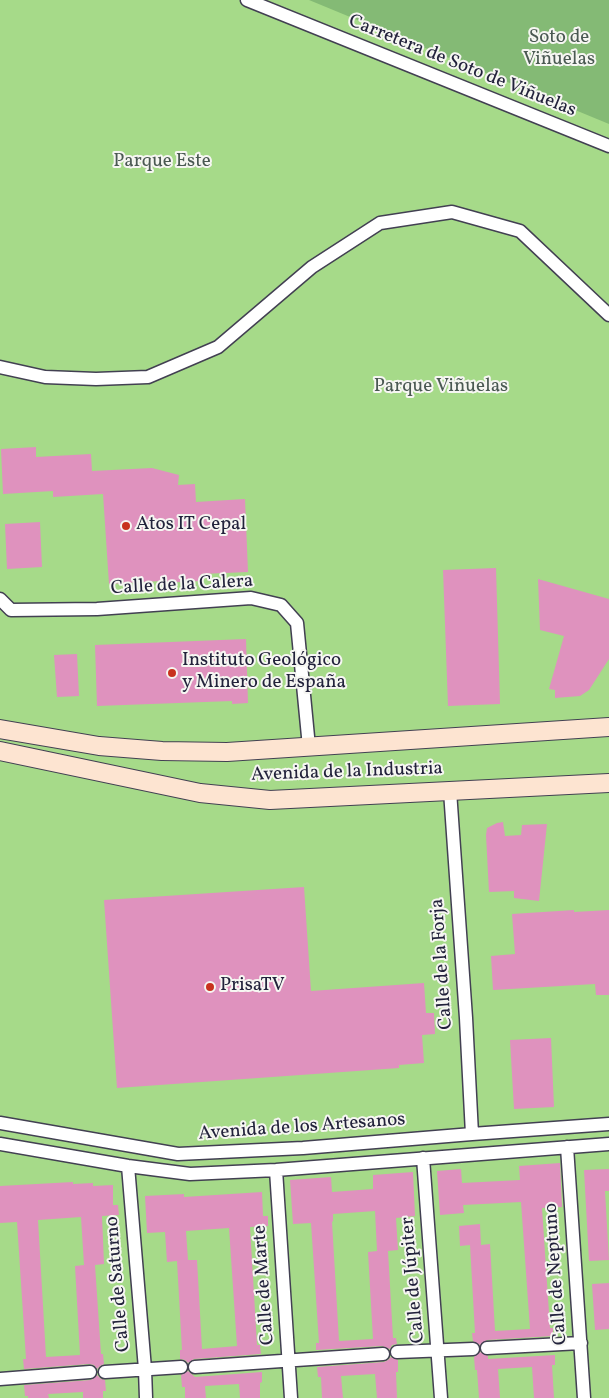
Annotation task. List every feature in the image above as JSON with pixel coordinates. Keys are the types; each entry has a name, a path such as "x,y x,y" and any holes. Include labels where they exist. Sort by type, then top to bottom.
{"street":[{"name":"Carretera de Soto de Viñuelas","path":"246,0 609,146"},
{"path":"0,367 46,377 148,377 218,347 312,267 380,223 452,212 520,231 609,315"},
{"name":"Calle de la Calera","path":"0,599 11,610 97,609 251,598 281,605 297,623 309,747"},
{"name":"Avenida de la Industria","path":"0,729 99,746 162,751 227,752 606,723"},
{"name":"Avenida de la Industria","path":"0,751 200,793 270,800 605,786"},
{"name":"Calle de la Forja","path":"450,791 472,1134"},
{"name":"Avenida de los Artesanos","path":"0,1123 178,1154 303,1148 609,1124"},
{"name":"Avenida de los Artesanos","path":"0,1144 128,1166 190,1174 276,1170 609,1144"},
{"name":"Calle de Neptuno","path":"567,1147 584,1398"},
{"name":"Calle de Júpiter","path":"423,1158 439,1350 441,1398"},
{"name":"Calle de Saturno","path":"128,1166 146,1398"},
{"name":"Calle de Marte","path":"276,1170 291,1398"},
{"path":"487,1348 580,1343"},
{"path":"397,1352 473,1348"},
{"path":"195,1367 383,1354"},
{"path":"104,1372 181,1367"},
{"path":"0,1379 90,1372"}],"green space":[{"path":"0,0 609,0 609,1398 0,1398"},
{"name":"Soto de Viñuelas","path":"309,0 609,0 609,124"}],"building":[{"path":"36,447 36,457 91,454 92,471 152,468 179,475 178,485 195,484 196,502 245,499 248,572 201,574 201,581 109,584 103,494 53,497 53,491 3,494 1,449"},
{"path":"40,522 42,567 7,569 5,524"},
{"path":"496,568 500,704 448,706 443,570"},
{"path":"538,579 609,599 609,659 589,690 580,696 555,698 555,690 549,689 564,636 540,630"},
{"name":"Instituto Geológico y Minero de España","path":"246,639 248,703 232,704 232,701 97,706 95,645"},
{"path":"77,654 79,696 57,697 54,655"},
{"path":"503,822 505,836 521,835 522,825 547,824 539,901 514,898 514,891 489,892 487,828"},
{"name":"PrisaTV","path":"304,887 311,991 424,983 426,1013 434,1013 435,1034 422,1035 424,1063 399,1065 399,1068 117,1088 104,900"},
{"path":"574,910 574,912 609,910 609,995 596,995 595,984 493,990 491,956 515,954 512,914"},
{"path":"551,1038 554,1107 514,1109 510,1040"},
{"path":"560,1163 562,1207 542,1208 550,1328 553,1328 553,1336 487,1340 480,1345 473,1341 472,1333 475,1333 470,1245 460,1246 459,1226 480,1224 481,1245 490,1244 495,1331 530,1329 521,1202 463,1205 464,1213 440,1215 437,1171 461,1169 462,1183 520,1180 519,1166"},
{"path":"609,1169 609,1191 605,1191 609,1260 589,1261 584,1170"},
{"path":"413,1172 415,1216 396,1218 398,1250 388,1251 393,1338 396,1338 397,1344 392,1345 390,1349 382,1346 316,1350 316,1343 319,1343 311,1223 293,1224 290,1180 331,1177 332,1192 373,1189 373,1175","holes":["375,1211 377,1251 368,1252 373,1339 339,1341 333,1214"]},
{"path":"73,1182 73,1184 93,1183 93,1186 113,1185 113,1205 118,1205 119,1215 102,1216 104,1264 95,1265 101,1354 103,1354 104,1364 97,1369 94,1365 89,1364 24,1369 23,1359 26,1359 17,1222 0,1223 0,1186","holes":["81,1217 84,1265 75,1266 80,1355 46,1357 38,1220"]},
{"path":"262,1192 263,1216 268,1216 268,1226 250,1227 257,1345 260,1345 261,1354 194,1359 188,1363 180,1359 180,1350 182,1350 177,1261 167,1262 165,1232 147,1233 145,1196 184,1194 184,1197","holes":["229,1228 237,1346 202,1349 197,1260 188,1260 186,1231"]},
{"path":"609,1283 609,1329 595,1330 592,1284"},
{"path":"480,1352 488,1356 488,1359 555,1355 555,1365 552,1365 554,1398 534,1398 532,1367 498,1369 500,1398 479,1398 474,1357"},
{"path":"391,1357 398,1360 398,1372 396,1372 397,1398 377,1398 375,1374 341,1376 343,1398 322,1398 321,1377 318,1377 317,1367 384,1362"},
{"path":"188,1371 195,1377 262,1372 260,1398 240,1398 239,1384 205,1386 206,1398 185,1398 185,1387 182,1387 181,1375"},
{"path":"97,1375 105,1380 106,1391 103,1391 103,1398 83,1398 83,1392 48,1394 49,1398 28,1398 28,1396 25,1396 24,1385 91,1380"}],"place":[{"name":"Atos IT Cepal","path":"126,526"},
{"name":"Instituto Geológico y Minero de España","path":"172,673"},
{"name":"PrisaTV","path":"210,987"}],"park label":[{"name":"Parque Este","path":"162,163"},
{"name":"Parque Viñuelas","path":"441,388"}]}
